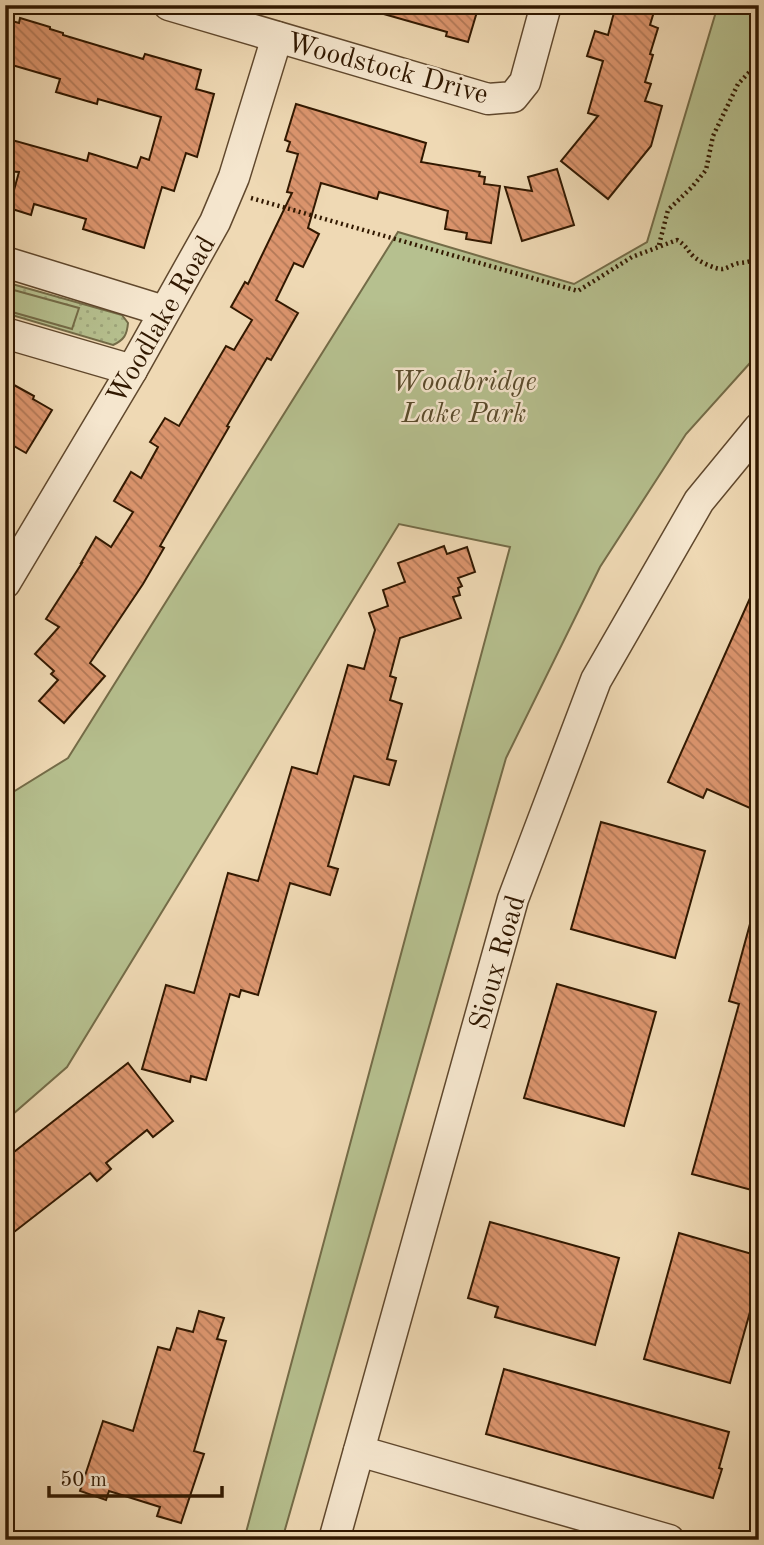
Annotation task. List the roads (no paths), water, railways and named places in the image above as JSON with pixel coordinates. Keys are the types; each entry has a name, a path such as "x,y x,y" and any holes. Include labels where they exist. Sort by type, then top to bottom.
{"street":[{"name":"Woodstock Drive","path":"169,5 488,99 513,97 525,82 546,5"},
{"name":"Woodlake Road","path":"5,583 132,370 215,222 234,177 277,37"},
{"path":"5,262 164,311"},
{"path":"5,333 132,370"},
{"name":"Sioux Road","path":"334,1540 513,899 596,680 699,501 759,428"},
{"path":"359,1451 669,1540"}],"park label":[{"name":"Woodbridge Lake Park","path":"464,396"}]}
